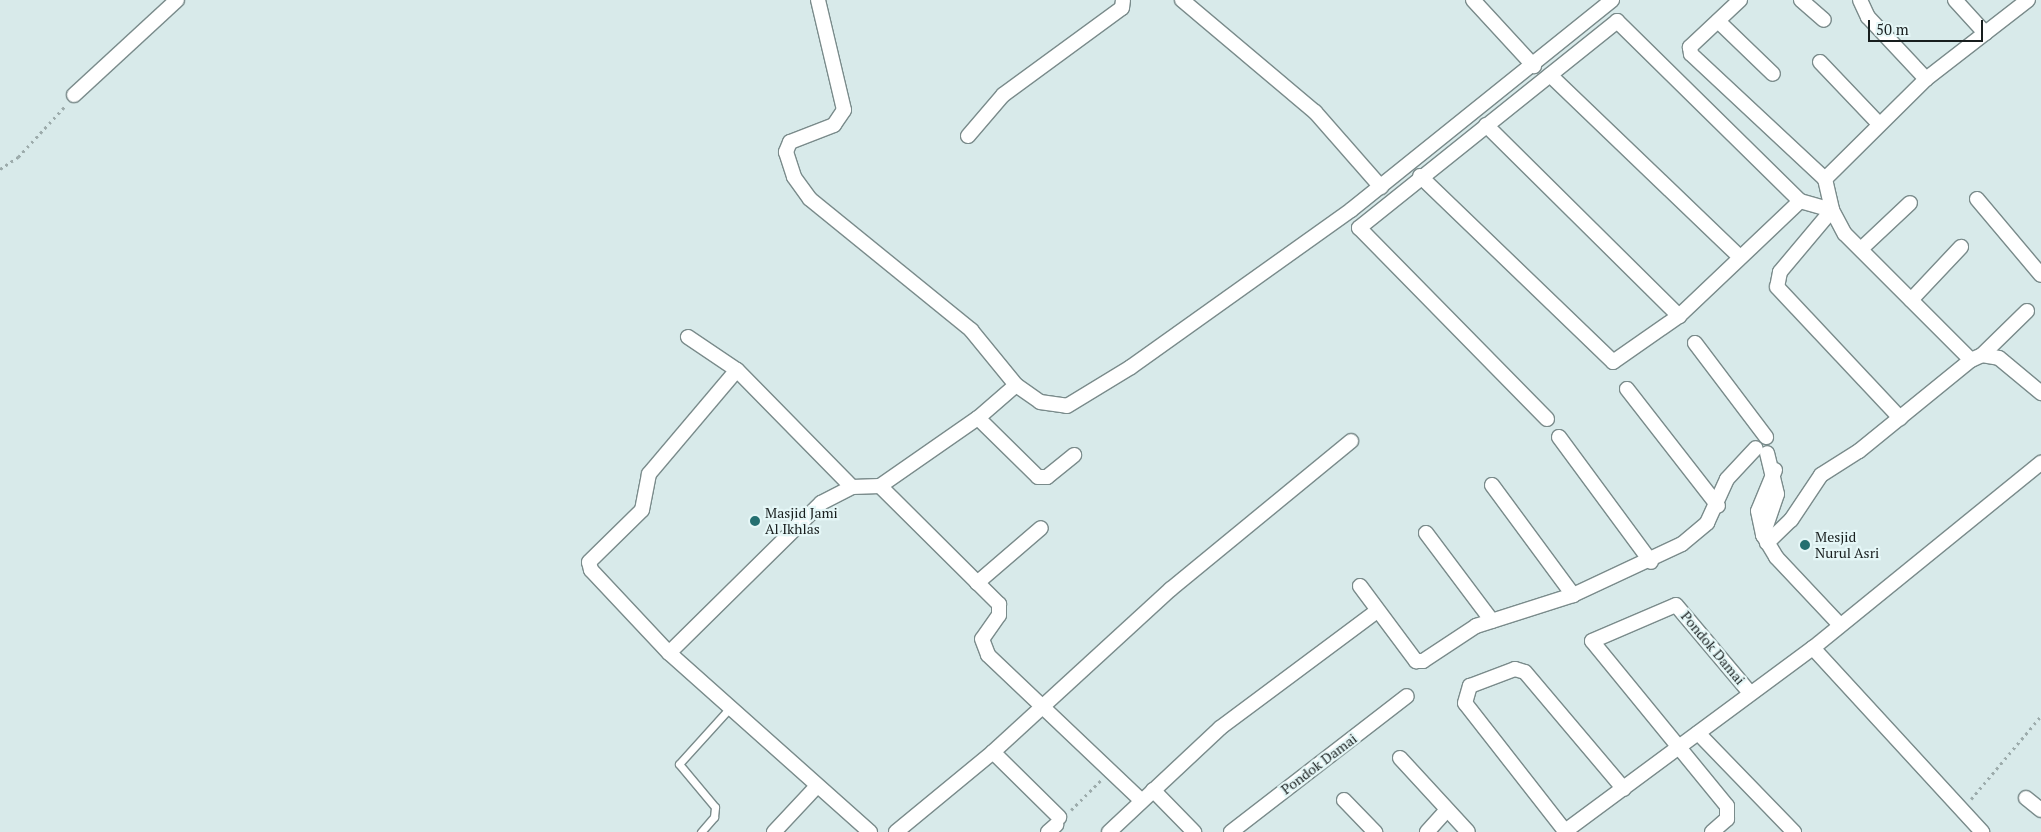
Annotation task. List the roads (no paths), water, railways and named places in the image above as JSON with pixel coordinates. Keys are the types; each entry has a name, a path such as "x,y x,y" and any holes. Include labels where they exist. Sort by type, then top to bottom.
{"street":[{"path":"74,95 177,0"},
{"path":"818,0 828,54 844,110 841,118 790,142 786,152 794,177 810,199 971,330 1016,384 1040,402 1067,406 1131,368 1381,187 1534,66 1612,0"},
{"path":"968,136 1003,95 1122,8 1123,0"},
{"path":"1182,0 1314,112 1381,187"},
{"path":"1473,0 1534,66"},
{"path":"1740,0 1690,47 1691,54 1826,179 1832,210 1838,225 1911,300 1976,357 1999,358 2041,393"},
{"path":"1801,0 1824,20"},
{"path":"1860,0 1868,17 1926,79"},
{"path":"1955,0 1986,33"},
{"path":"1826,179 1926,79 2028,0"},
{"path":"1718,20 1773,74"},
{"path":"1547,419 1361,234 1361,223 1550,75 1610,24 1622,23 1800,201 1832,210"},
{"path":"1820,62 1880,124"},
{"path":"1550,75 1740,257"},
{"path":"1486,125 1679,316"},
{"path":"1451,132 1461,144"},
{"path":"1420,176 1605,358 1621,360 1679,316 1800,201"},
{"path":"1977,198 2041,275"},
{"path":"1861,249 1910,203"},
{"path":"1832,210 1780,272 1777,287 1900,418"},
{"path":"1911,300 1961,247"},
{"path":"1765,539 1791,520 1822,475 1900,418 1976,357 2027,311"},
{"path":"688,337 737,370 852,487"},
{"path":"1694,343 1766,437 1758,440 1762,451 1774,470 1758,511 1765,539 1840,625"},
{"path":"737,370 649,474 642,510 590,562 591,570 669,653 728,710 870,832"},
{"path":"669,653 821,503 852,487 880,486 978,418 1016,384"},
{"path":"1627,389 1718,506"},
{"path":"978,418 1038,477 1046,477 1074,455"},
{"path":"1560,437 1651,562"},
{"path":"896,832 993,752 1171,589 1351,441"},
{"path":"1360,586 1416,661 1492,621 1573,595 1651,562 1682,544 1706,523 1718,506 1730,474 1762,451"},
{"path":"1624,789 1521,670 1470,686 1465,693 1464,703 1564,832 1624,789 1680,748 1750,693 1813,648 2041,463"},
{"path":"1492,485 1573,595"},
{"path":"880,486 1000,608 983,634 984,650 1045,705 1141,800"},
{"path":"977,583 1041,528"},
{"path":"1426,533 1492,621"},
{"name":"Pondok Damai","path":"1680,748 1592,641 1676,605 1750,693"},
{"path":"1109,832 1220,728 1377,611"},
{"path":"1813,648 1962,809 1974,829"},
{"name":"Pondok Damai","path":"1231,832 1407,696"},
{"path":"1698,733 1794,832"},
{"path":"1680,748 1729,810 1727,820 1712,832"},
{"path":"993,752 1054,824"},
{"path":"1400,758 1468,832"},
{"path":"774,832 817,786"},
{"path":"1153,790 1194,832"},
{"path":"2026,798 2041,810"},
{"path":"1344,800 1375,832"},
{"path":"1427,832 1447,810"}],"lane":[{"path":"701,832 714,817 715,807 684,775 679,764 728,710"}],"place":[{"name":"Masjid Jami Al Ikhlas","path":"755,521"},
{"name":"Mesjid Nurul Asri","path":"1805,545"}]}
